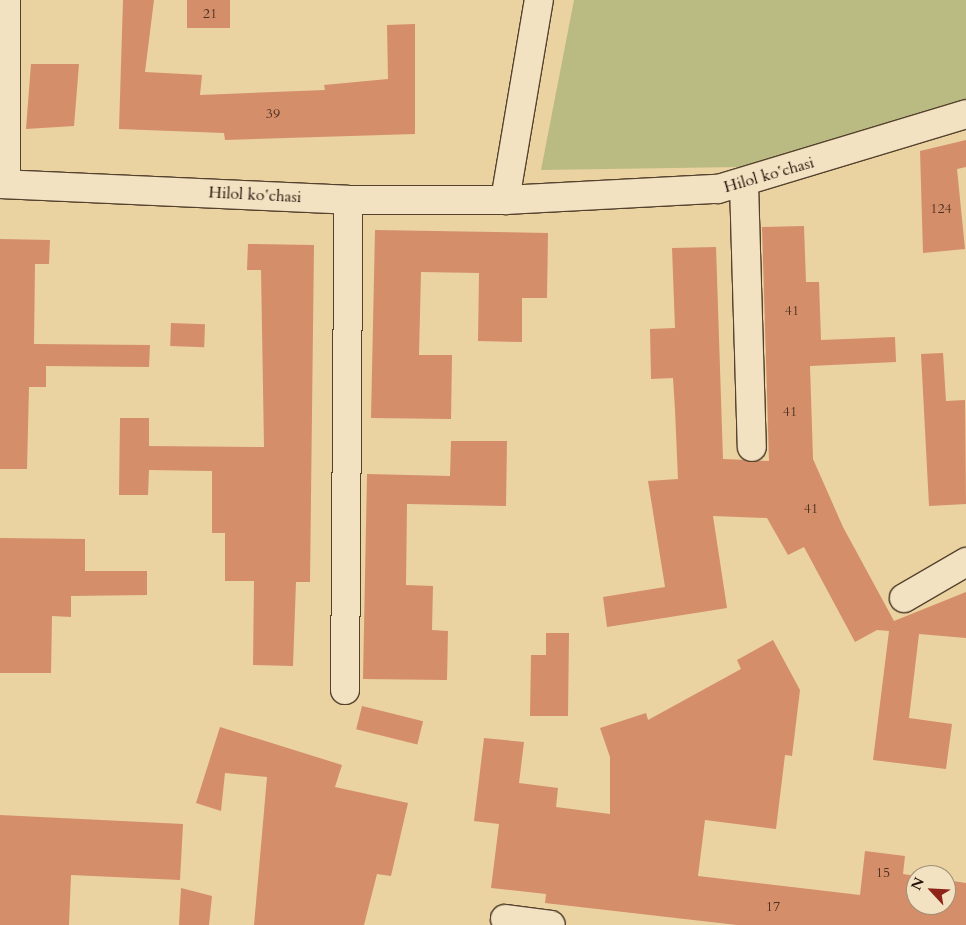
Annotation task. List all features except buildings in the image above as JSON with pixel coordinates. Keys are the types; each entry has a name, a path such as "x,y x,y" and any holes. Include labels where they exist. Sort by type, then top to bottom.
{"street":[{"name":"Hilol koʻchasi","path":"6,0 3,184 348,200 505,200 718,189 744,184 966,114"},
{"path":"505,200 539,0"},
{"path":"744,184 752,446"},
{"path":"345,690 348,200"},
{"path":"904,598 966,562"},
{"path":"504,919 551,925"}],"green space":[{"path":"574,0 966,0 966,103 739,167 541,170"}]}
